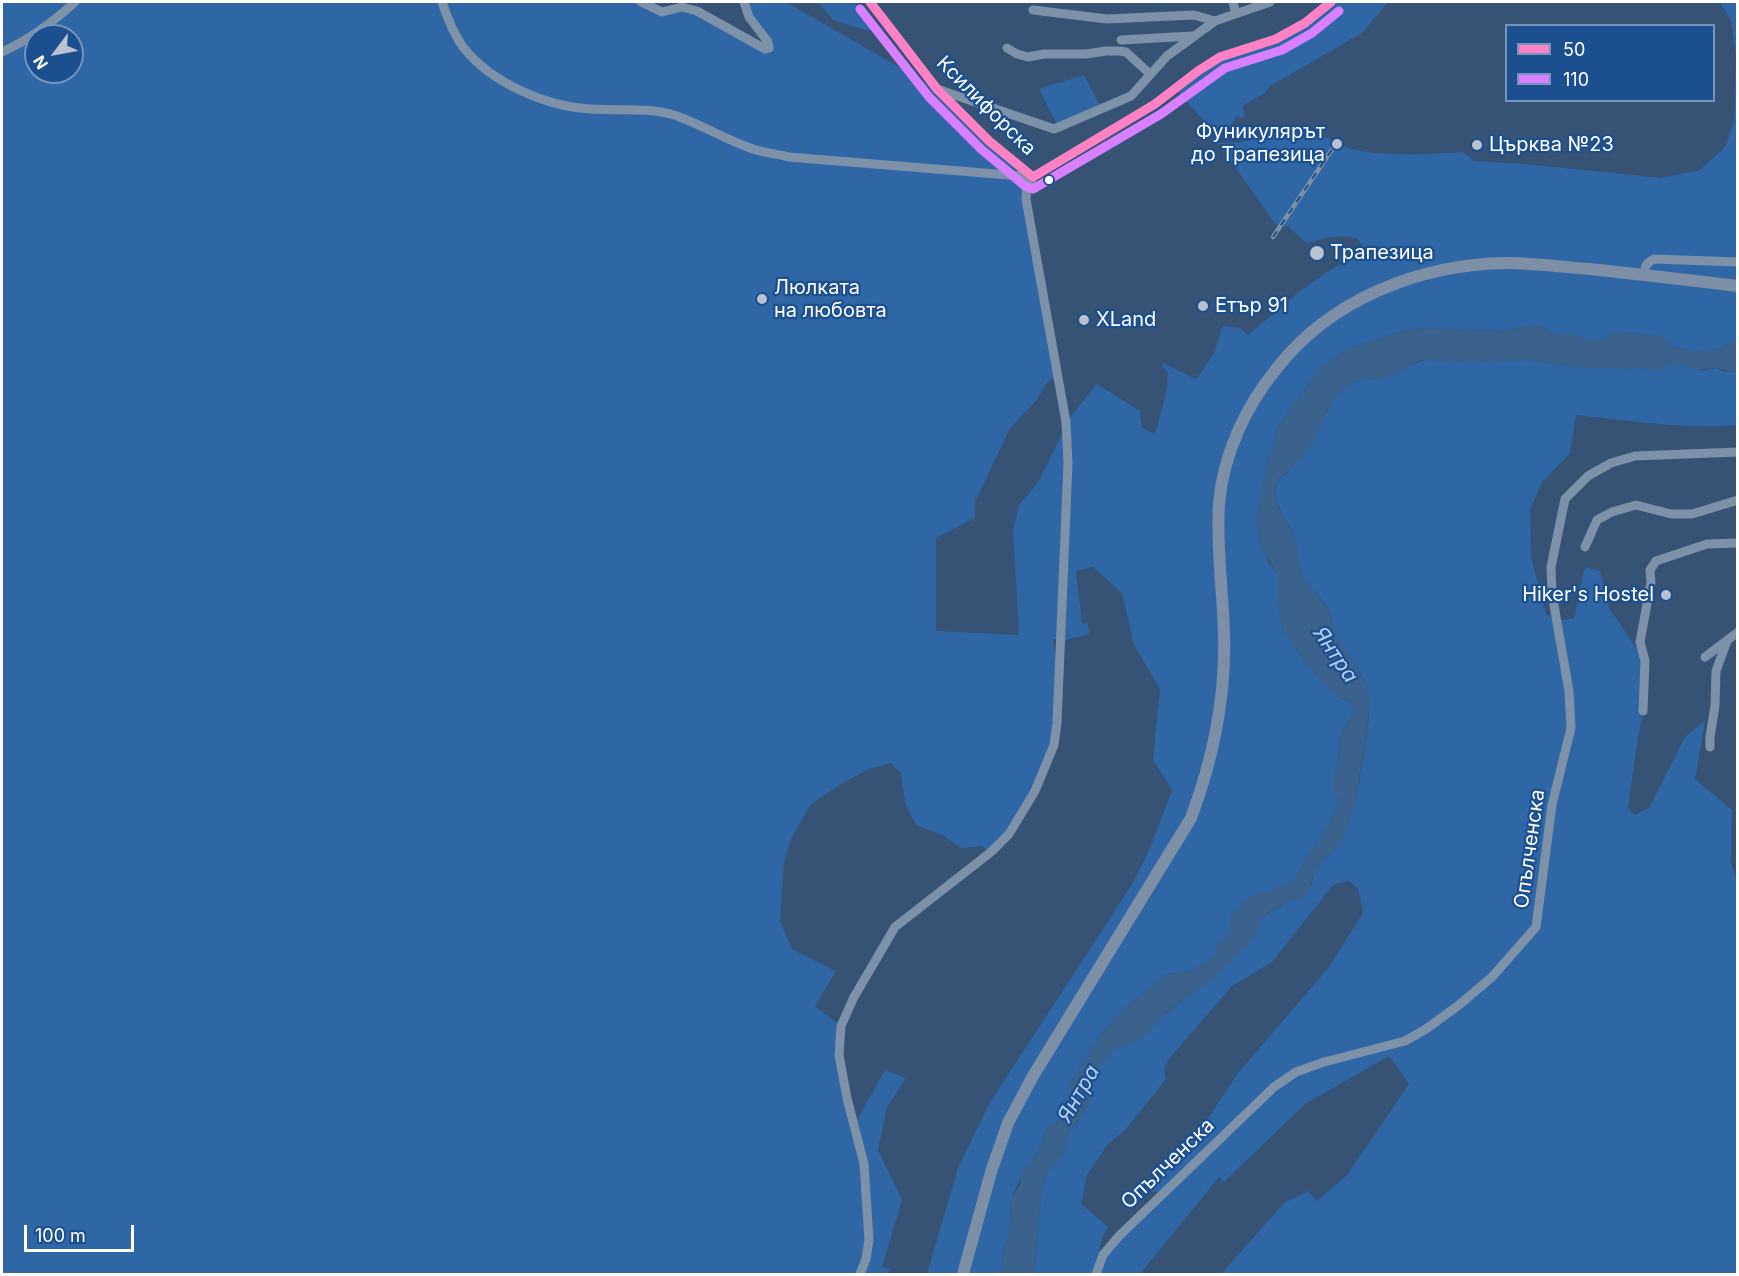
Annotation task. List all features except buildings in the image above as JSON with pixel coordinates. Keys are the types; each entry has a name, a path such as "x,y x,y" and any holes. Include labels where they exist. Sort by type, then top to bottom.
{"main road":[{"path":"963,1275 991,1172 1008,1123 1033,1076 1191,818 1205,781 1215,744 1222,699 1224,636 1218,544 1220,501 1227,460 1241,422 1264,384 1288,353 1315,328 1341,309 1377,291 1417,276 1450,269 1506,263 1737,286"}],"street":[{"path":"2,52 56,19 75,2"},
{"path":"442,2 450,25 463,47 485,69 518,89 548,102 591,109 672,114 754,149 789,157 1033,177"},
{"path":"641,2 662,12 682,7 697,11 765,49 769,48 768,42 749,17 744,2"},
{"name":"Ксилифорска","path":"870,2 937,88 989,141 1033,177"},
{"path":"1233,2 1236,14"},
{"path":"937,88 1054,129 1131,96 1167,56 1215,21 1270,2"},
{"path":"860,1275 866,1259 869,1240 864,1164 847,1098 839,1055 841,1026 860,987 895,927 991,852 1009,834 1035,791 1054,745 1057,723 1068,463 1066,422 1026,199 1027,188 1033,177 1155,104 1198,70 1220,57 1276,39 1305,23 1331,2"},
{"path":"1033,10 1107,19 1194,15 1215,21"},
{"path":"1121,40 1192,36"},
{"path":"1007,48 1028,57 1044,54 1126,52 1150,74"},
{"path":"1644,275 1644,267 1654,259 1737,262"},
{"name":"Опълченска","path":"1096,1275 1103,1255 1119,1236 1274,1087 1296,1072 1324,1062 1405,1041 1426,1029 1492,977 1536,927 1552,805 1571,728 1569,691 1552,594 1551,567 1558,524 1565,499 1588,476 1611,463 1635,456 1737,452"},
{"path":"1585,548 1597,520 1612,512 1636,505 1671,513 1692,514 1737,500"},
{"path":"1643,711 1645,661 1640,642 1651,582 1650,570 1656,561 1707,544 1737,543"},
{"path":"1705,657 1737,632"},
{"path":"1710,747 1716,671 1727,640"}],"shaded area":[{"path":"2,2 641,2 662,12 682,7 769,48 744,2 786,2 937,89 1033,177 1027,188 1057,375 1048,381 1036,401 1010,428 975,502 975,518 936,538 936,631 1019,635 1013,530 1019,505 1037,484 1071,416 1097,384 1140,411 1142,428 1155,434 1167,389 1168,372 1162,367 1163,363 1196,379 1213,355 1223,326 1240,328 1248,335 1300,291 1330,270 1362,253 1362,245 1356,238 1338,236 1306,243 1288,226 1276,225 1218,143 1243,142 1283,132 1312,133 1334,140 1333,143 1338,148 1342,145 1367,152 1419,154 1463,152 1474,161 1661,178 1700,170 1725,147 1734,121 1736,57 1731,21 1720,2 1737,2 1737,339 1718,349 1698,352 1671,346 1660,336 1617,332 1601,340 1588,340 1570,334 1555,334 1538,325 1501,331 1422,328 1398,332 1346,350 1321,367 1275,430 1277,440 1267,459 1259,540 1269,563 1278,575 1278,604 1283,630 1305,662 1336,696 1351,703 1355,711 1342,732 1339,744 1337,806 1330,823 1304,862 1294,882 1278,888 1232,915 1229,931 1214,956 1194,970 1164,975 1128,1005 1099,1037 1070,1083 1073,1098 1066,1113 1058,1122 1047,1128 1037,1153 1020,1179 1011,1200 1009,1237 1004,1248 1001,1274 927,1274 958,1168 989,1104 1131,886 1149,851 1172,790 1153,760 1160,689 1134,645 1122,593 1093,567 1076,571 1082,624 1088,623 1089,634 1067,640 1053,639 1058,671 1057,723 1035,791 991,852 981,846 961,848 942,835 916,825 905,803 901,773 891,763 869,769 811,804 792,837 784,861 780,921 792,949 836,971 815,1006 841,1026 839,1055 854,1126 885,1070 906,1078 887,1107 878,1150 902,1200 882,1267 890,1269 888,1274 2,1274"},
{"path":"818,2 855,2 874,26 868,31 833,20"},
{"path":"1331,2 1388,2 1362,33 1270,86 1265,93 1242,106 1245,115 1242,119 1237,116 1231,126 1217,135 1174,88 1198,71 1263,44"},
{"path":"1084,75 1100,106 1056,123 1039,89"},
{"path":"1526,360 1576,367 1634,368 1639,366 1645,369 1682,364 1702,371 1716,368 1726,372 1737,371 1737,425 1678,425 1576,415 1570,453 1543,481 1530,509 1531,557 1546,614 1557,621 1574,618 1585,567 1600,571 1609,608 1645,661 1645,706 1628,807 1634,815 1649,808 1685,737 1705,721 1695,779 1732,810 1731,863 1738,882 1737,1274 1221,1274 1284,1203 1308,1191 1317,1201 1347,1175 1409,1084 1389,1056 1305,1104 1224,1182 1219,1177 1140,1274 1034,1274 1042,1186 1048,1172 1065,1150 1070,1130 1078,1122 1099,1067 1115,1048 1157,1021 1201,986 1258,920 1311,886 1315,869 1342,841 1360,780 1369,719 1367,689 1358,669 1337,639 1328,608 1303,576 1294,537 1276,498 1276,486 1308,447 1342,389 1358,381 1390,376 1422,361","holes":["1349,881 1358,889 1363,913 1329,967 1239,1072 1199,1132 1146,1191 1162,1193 1101,1260 1101,1243 1108,1227 1081,1204 1087,1175 1107,1145 1126,1129 1166,1079 1164,1071 1168,1060 1232,986 1272,962 1334,884"]}],"water":[{"name":"Янтра","path":"1538,325 1555,334 1570,334 1588,340 1601,340 1617,332 1660,336 1671,346 1698,352 1718,349 1737,339 1737,371 1714,368 1698,370 1682,364 1667,365 1662,370 1645,369 1639,366 1629,369 1576,367 1526,360 1470,362 1427,360 1419,361 1385,378 1357,381 1338,394 1327,410 1304,456 1278,480 1275,487 1278,507 1296,543 1299,566 1304,577 1329,611 1337,639 1351,657 1367,687 1370,698 1365,750 1357,797 1342,841 1315,869 1308,893 1297,900 1280,905 1258,920 1261,925 1248,945 1218,975 1168,1011 1146,1035 1134,1043 1115,1048 1099,1067 1093,1078 1090,1100 1085,1112 1070,1130 1065,1150 1048,1172 1042,1186 1034,1274 1001,1274 1004,1248 1009,1237 1011,1200 1020,1185 1022,1174 1037,1153 1047,1128 1052,1123 1057,1124 1068,1108 1073,1097 1070,1083 1099,1037 1128,1005 1164,975 1194,970 1214,956 1228,931 1232,915 1249,897 1294,882 1304,862 1330,823 1337,806 1338,798 1333,789 1333,782 1339,757 1339,744 1342,732 1355,711 1351,703 1336,696 1305,662 1283,630 1278,604 1278,575 1259,540 1256,520 1267,459 1276,440 1275,430 1321,367 1346,350 1398,332 1422,328 1501,331"}],"railway":[{"path":"1273,237 1335,145"}],"transit line":[{"name":"50","path":"870,2 937,89 989,141 1033,177 1155,104 1220,57 1276,39 1305,23 1331,2"},
{"name":"110","path":"860,9 929,97 981,149 1025,186 1033,189 1161,114 1225,68 1282,50 1312,33 1339,11"}],"place":[{"name":"Фуникулярът до Трапезица","path":"1337,144"},
{"name":"Църква №23","path":"1477,145"},
{"name":"Трапезица","path":"1317,253"},
{"name":"Люлката на любовта","path":"762,299"},
{"name":"Етър 91","path":"1203,306"},
{"name":"XLand","path":"1084,320"},
{"name":"Hiker's Hostel","path":"1666,595"}]}
